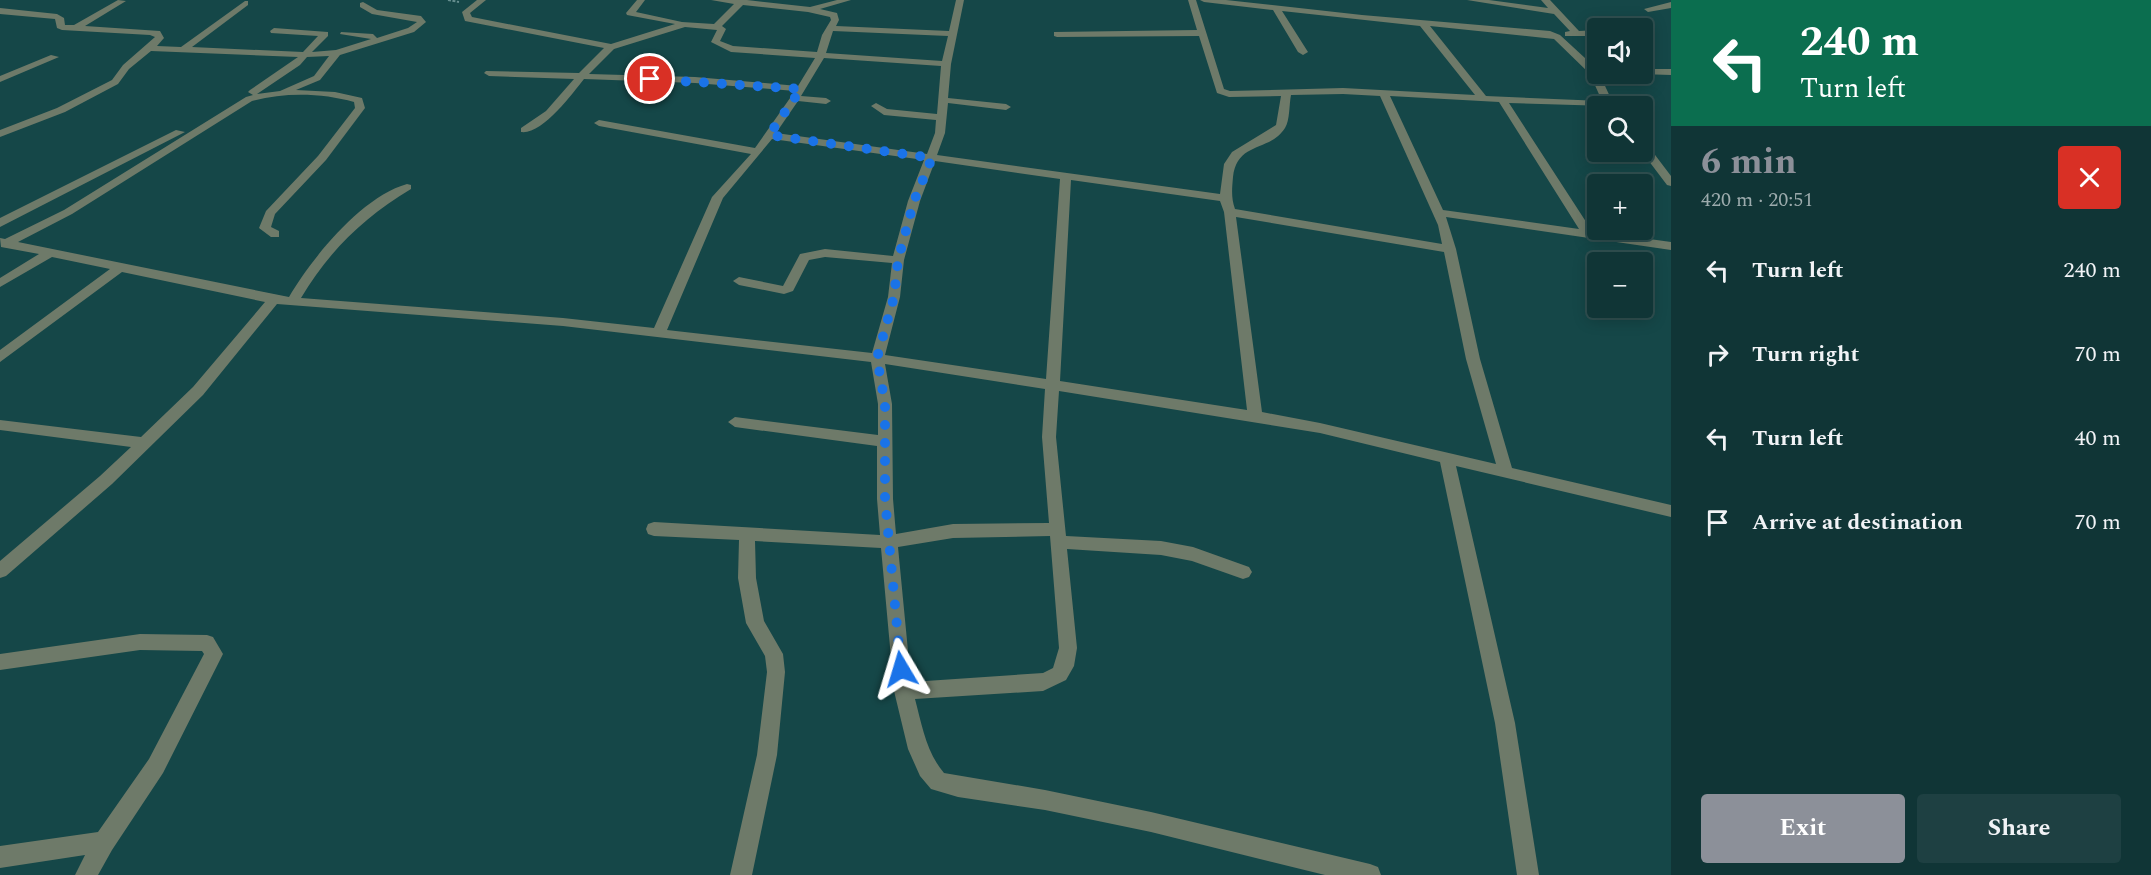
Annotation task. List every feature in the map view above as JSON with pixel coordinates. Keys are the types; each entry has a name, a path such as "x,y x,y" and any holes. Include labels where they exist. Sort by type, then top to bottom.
{"street":[{"path":"75,28 122,0"},
{"path":"482,0 466,12 468,19 611,47"},
{"path":"641,0 630,13 684,24 717,27 722,29 716,42 720,46 821,56 946,64"},
{"path":"659,332 718,197 758,152 798,93 821,56 835,20 834,15 808,9 715,0"},
{"path":"808,9 847,0"},
{"path":"960,0 946,64 940,133 914,201 898,260 894,297 877,358 885,404 884,441 888,542 903,691 918,749 927,769 938,782 1151,822 1370,875"},
{"path":"1192,0 1220,92 1246,95 1319,91 1384,93 1587,105"},
{"path":"1204,0 1556,36 1587,33"},
{"path":"1471,0 1557,12"},
{"path":"1545,0 1576,33"},
{"path":"717,27 741,2"},
{"path":"181,51 245,3"},
{"path":"150,48 306,55 337,53 379,37 411,30 422,22 422,20 370,11 363,4"},
{"path":"1648,9 1671,5"},
{"path":"1275,8 1303,52"},
{"path":"0,11 57,17 62,20 60,26 62,27 157,33 159,41 126,67 115,82 62,110 0,134"},
{"path":"1422,22 1450,56 1455,69 1483,98"},
{"path":"525,130 550,112 594,62 611,47 684,24"},
{"path":"830,28 951,34"},
{"path":"0,223 179,133 267,84 306,55 325,33 274,31"},
{"path":"1057,34 1201,33"},
{"path":"344,34 379,37"},
{"path":"1556,36 1587,65"},
{"path":"282,92 317,78 337,53"},
{"path":"0,80 54,57"},
{"path":"1653,72 1671,72"},
{"path":"489,73 582,78 695,80 798,93 826,101"},
{"path":"3,243 68,213 238,105 261,95 282,92 344,96 359,100 361,103 321,158 270,213 265,228 275,234"},
{"path":"1255,416 1230,212 1225,198 1229,164 1236,154 1275,132 1281,126 1286,93"},
{"path":"1384,93 1440,213 1450,249 1473,359 1506,473"},
{"path":"1502,99 1587,233"},
{"path":"943,100 1006,107"},
{"path":"876,106 884,112 941,117"},
{"path":"550,112 561,115"},
{"path":"598,123 758,152"},
{"path":"769,135 1225,198"},
{"path":"1653,159 1671,183"},
{"path":"903,691 1043,682 1062,673 1068,648 1049,437 1066,177"},
{"path":"292,302 309,272 365,212 407,187"},
{"path":"1230,212 1450,249"},
{"path":"1440,213 1587,233"},
{"path":"1632,240 1671,246"},
{"path":"3,243 274,300 495,316 659,332 877,358 1255,416 1320,428 1671,511"},
{"path":"739,281 784,290 789,288 804,257 825,253 898,260"},
{"path":"0,282 48,254"},
{"path":"0,357 120,268"},
{"path":"0,571 106,480 198,391 274,300"},
{"path":"735,422 884,441"},
{"path":"0,425 143,443"},
{"path":"1447,459 1505,723 1528,875"},
{"path":"654,529 888,542 953,531 1058,536 1193,554 1243,572"},
{"path":"741,875 767,755 776,672 774,654 755,623 747,578 747,534"},
{"path":"0,662 140,642 207,643 214,654 156,766 104,842 86,875"},
{"path":"0,857 104,842"}],"route":[{"path":"650,79 695,80 801,89 769,135 932,158 914,201 898,260 894,297 877,358 885,404 885,499 901,669"}]}
